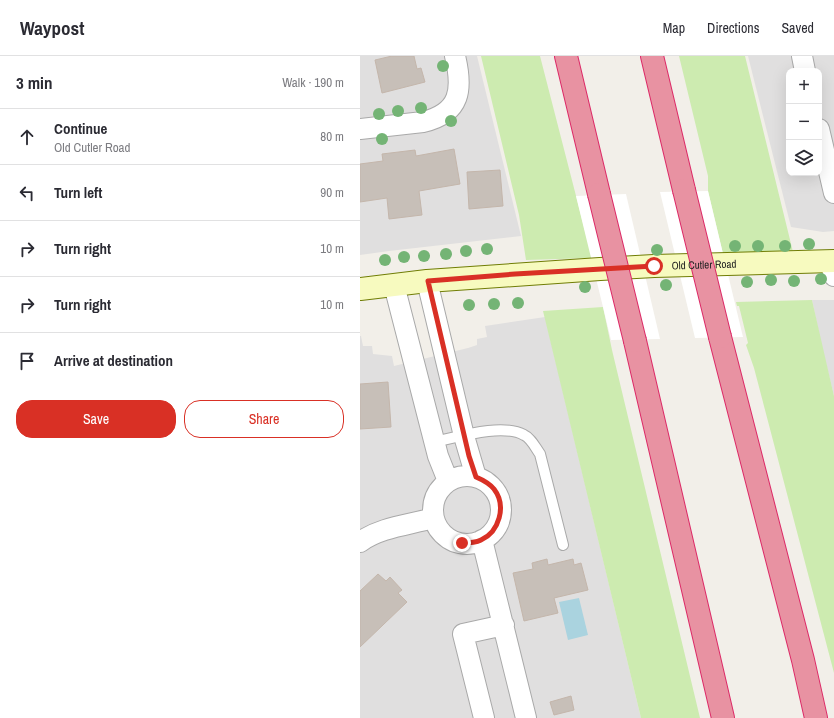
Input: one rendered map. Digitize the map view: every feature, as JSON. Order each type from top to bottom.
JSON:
[{"type":"highway","points":[[566,56],[724,718]]},
{"type":"highway","points":[[652,56],[720,337],[803,660],[816,718]]},
{"type":"highway","points":[[803,660],[821,718]]},
{"type":"street","points":[[360,129],[423,122],[447,112],[455,102],[459,86],[459,74],[455,56]]},
{"type":"street","points":[[802,56],[804,68]]},
{"type":"street","points":[[822,140],[834,193]]},
{"type":"street","name":"Old Cutler Road","points":[[360,289],[428,281],[515,274],[654,266],[833,266]]},
{"type":"street","points":[[428,281],[448,371],[476,477]]},
{"type":"street","points":[[394,285],[434,442],[448,481]]},
{"type":"street","points":[[418,378],[448,371]]},
{"type":"street","points":[[457,477],[476,477],[486,482],[495,490],[500,500],[501,512],[498,523],[492,533],[482,540],[473,543],[462,543],[452,540],[444,535],[437,527],[433,518],[432,507],[440,488],[448,481],[457,477]]},
{"type":"street","points":[[361,539],[384,530],[433,518]]},
{"type":"street","points":[[482,540],[504,625],[524,718]]},
{"type":"street","points":[[484,718],[463,634],[504,625]]},
{"type":"lane","points":[[434,442],[496,430],[513,430],[525,435],[533,443],[540,454],[563,545]]},
{"type":"shaded area","points":[[360,56],[477,56],[521,236],[360,255]]},
{"type":"shaded area","points":[[748,56],[834,56],[834,231],[823,232],[791,227]]},
{"type":"shaded area","points":[[812,300],[834,300],[834,396],[822,347]]},
{"type":"shaded area","points":[[545,317],[641,718],[360,718],[360,336],[363,346],[372,346],[373,354],[392,356],[394,366],[477,345],[477,339],[487,337],[485,326]]},
{"type":"green space","points":[[481,56],[540,56],[592,258],[526,260],[519,215]]},
{"type":"green space","points":[[679,56],[745,56],[793,252],[723,254],[708,191],[708,176]]},
{"type":"green space","points":[[812,300],[834,396],[834,673],[754,368],[746,345],[748,343],[739,306],[737,306],[736,302]]},
{"type":"green space","points":[[603,307],[700,718],[641,718],[543,311]]},
{"type":"water","points":[[579,598],[588,635],[568,640],[559,602]]},
{"type":"pier","points":[[708,191],[743,337],[695,338],[660,192]]},
{"type":"pier","points":[[626,194],[660,339],[611,340],[576,196]]},
{"type":"building","points":[[392,56],[414,56],[417,69],[421,68],[425,82],[382,93],[375,60]]},
{"type":"building","points":[[454,149],[460,184],[419,191],[422,215],[389,219],[387,198],[360,202],[360,164],[383,161],[382,154],[415,150],[416,156]]},
{"type":"building","points":[[500,170],[503,206],[469,209],[467,172]]},
{"type":"building","points":[[388,382],[391,427],[360,429],[360,384]]},
{"type":"building","points":[[547,559],[548,565],[573,559],[574,565],[581,563],[588,590],[554,598],[558,613],[524,621],[513,573],[533,569],[532,563]]},
{"type":"building","points":[[378,574],[386,581],[390,577],[402,590],[398,593],[407,602],[360,647],[360,591]]},
{"type":"building","points":[[571,696],[574,710],[554,715],[550,702]]},
{"type":"route","points":[[462,543],[473,543],[482,540],[492,533],[498,523],[501,512],[500,500],[495,490],[486,482],[476,477],[469,456],[428,281],[515,274],[654,266]]}]
